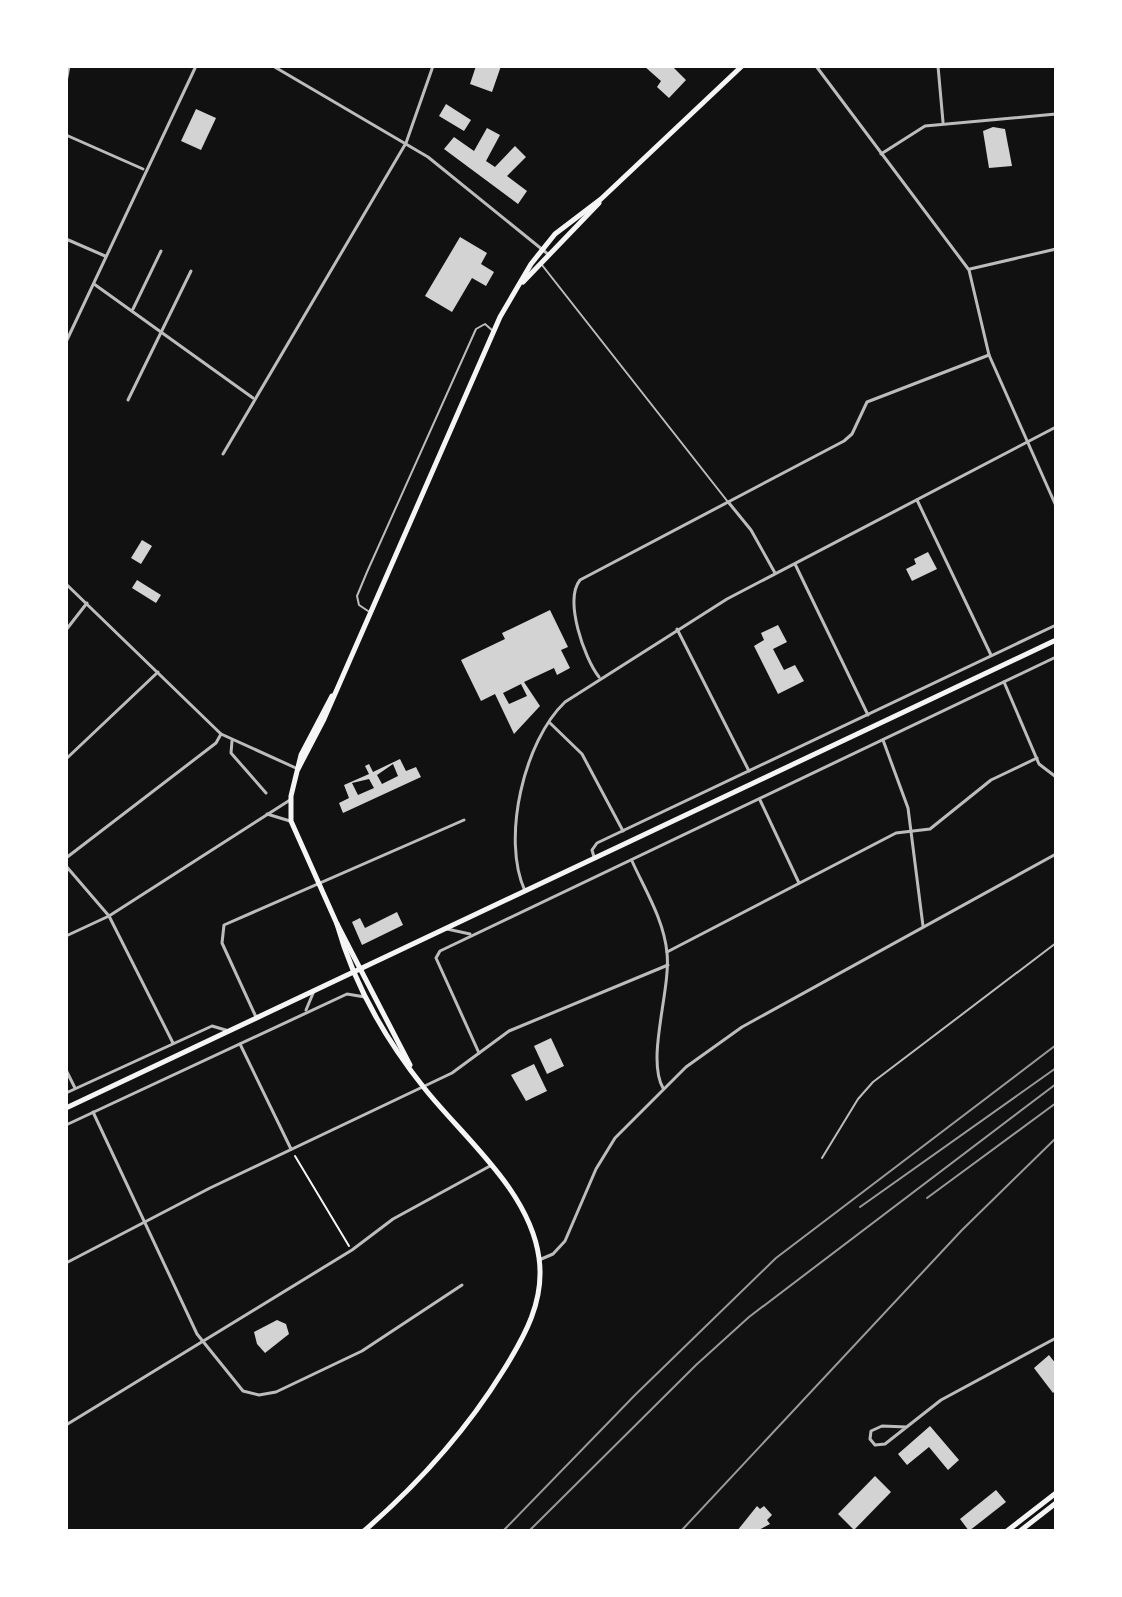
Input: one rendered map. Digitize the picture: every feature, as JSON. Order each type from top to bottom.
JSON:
[{"type":"main road","points":[[519,286],[601,199],[742,66]]},
{"type":"main road","points":[[416,1077],[337,924],[291,821],[290,800],[302,752],[371,613],[494,332],[542,249],[569,222],[601,199]]},
{"type":"main road","points":[[66,1108],[1056,640]]},
{"type":"main road","points":[[337,924],[352,972],[365,997],[423,1087],[490,1166],[524,1216],[539,1260],[536,1307],[523,1338],[491,1390],[428,1467],[364,1531]]},
{"type":"main road","points":[[1007,1531],[1056,1493]]},
{"type":"main road","points":[[1020,1531],[1056,1503]]},
{"type":"street","points":[[66,82],[69,66]]},
{"type":"street","points":[[66,342],[144,170],[196,66]]},
{"type":"street","points":[[273,66],[406,143],[549,255]]},
{"type":"street","points":[[223,454],[406,143],[433,66]]},
{"type":"street","points":[[816,66],[969,270],[989,355],[1056,506]]},
{"type":"street","points":[[938,66],[943,123]]},
{"type":"street","points":[[881,154],[921,127],[1056,114]]},
{"type":"street","points":[[66,135],[144,170]]},
{"type":"street","points":[[66,239],[105,256]]},
{"type":"street","points":[[969,270],[1056,249]]},
{"type":"street","points":[[133,309],[161,251]]},
{"type":"street","points":[[128,400],[191,271]]},
{"type":"street","points":[[94,284],[254,398]]},
{"type":"street","points":[[599,677],[582,644],[574,598],[577,584],[847,439],[867,402],[989,355]]},
{"type":"street","points":[[525,891],[518,875],[516,855],[518,801],[549,722],[565,702],[677,629],[775,573],[1056,427]]},
{"type":"street","points":[[917,500],[991,655]]},
{"type":"street","points":[[729,503],[751,530],[775,573]]},
{"type":"street","points":[[794,563],[868,715]]},
{"type":"street","points":[[66,584],[221,734],[298,769]]},
{"type":"street","points":[[66,630],[87,603]]},
{"type":"street","points":[[595,859],[592,850],[597,843],[1056,625]]},
{"type":"street","points":[[677,629],[749,771]]},
{"type":"street","points":[[479,1053],[437,955],[470,934],[1056,657]]},
{"type":"street","points":[[66,759],[158,672]]},
{"type":"street","points":[[1004,682],[1041,768],[1056,777]]},
{"type":"street","points":[[549,722],[582,754],[623,831]]},
{"type":"street","points":[[66,858],[216,743],[221,734]]},
{"type":"street","points":[[882,739],[904,794],[923,926]]},
{"type":"street","points":[[232,741],[231,753],[266,793]]},
{"type":"street","points":[[667,952],[896,833],[930,829],[991,780],[1037,758]]},
{"type":"street","points":[[760,799],[799,883]]},
{"type":"street","points":[[66,936],[109,916],[290,800]]},
{"type":"street","points":[[1056,802],[1056,817]]},
{"type":"street","points":[[267,814],[291,821]]},
{"type":"street","points":[[256,1017],[222,943],[221,931],[229,921],[464,820]]},
{"type":"street","points":[[539,1260],[553,1254],[565,1241],[588,1185],[609,1145],[663,1088],[725,1037],[1056,854]]},
{"type":"street","points":[[632,860],[662,926],[667,952],[657,1069],[663,1088]]},
{"type":"street","points":[[66,866],[109,916],[173,1043]]},
{"type":"street","points":[[446,928],[470,934]]},
{"type":"street","points":[[66,1263],[291,1149],[459,1070],[509,1031],[668,965]]},
{"type":"street","points":[[304,1013],[314,989]]},
{"type":"street","points":[[66,1125],[347,994],[365,997]]},
{"type":"street","points":[[66,1093],[216,1025],[229,1031]]},
{"type":"street","points":[[240,1044],[291,1149]]},
{"type":"street","points":[[66,1070],[75,1089]]},
{"type":"street","points":[[93,1112],[202,1341],[243,1391],[267,1395],[375,1344],[433,1301],[462,1285]]},
{"type":"street","points":[[66,1425],[352,1250],[393,1219],[490,1166]]},
{"type":"street","points":[[907,1427],[878,1426],[871,1431],[870,1439],[875,1445],[883,1445],[907,1427],[952,1393],[1056,1338]]},
{"type":"lane","points":[[541,264],[729,503]]},
{"type":"lane","points":[[371,613],[359,605],[357,596],[363,580],[476,329],[485,324],[494,332]]},
{"type":"lane","points":[[822,1158],[851,1110],[873,1082],[1056,943]]},
{"type":"path","points":[[291,1149],[352,1250]]},
{"type":"building","points":[[476,66],[501,66],[492,92],[470,84]]},
{"type":"building","points":[[644,66],[672,66],[686,80],[669,98],[657,87],[661,81]]},
{"type":"building","points":[[446,104],[471,120],[464,131],[439,116]]},
{"type":"building","points":[[196,109],[216,118],[201,150],[181,141]]},
{"type":"building","points":[[993,127],[1005,129],[1012,166],[989,168],[983,131]]},
{"type":"building","points":[[487,128],[500,135],[486,161],[495,167],[515,146],[526,157],[507,176],[527,191],[518,204],[444,149],[454,137],[474,151]]},
{"type":"building","points":[[460,237],[487,253],[481,264],[494,272],[486,286],[472,278],[452,312],[425,296]]},
{"type":"building","points":[[142,540],[152,546],[141,564],[131,558]]},
{"type":"building","points":[[928,552],[937,569],[912,581],[906,569],[916,564],[914,559]]},
{"type":"building","points":[[137,580],[161,595],[156,603],[132,588]]},
{"type":"building","points":[[550,610],[568,647],[561,650],[570,668],[557,675],[554,668],[524,682],[540,706],[514,734],[495,694],[481,701],[461,660],[505,639],[502,633]],"holes":[[[521,684],[527,696],[509,704],[503,693]]]},
{"type":"building","points":[[778,625],[787,642],[773,649],[784,670],[795,665],[804,681],[778,694],[754,646],[764,640],[761,633]]},
{"type":"building","points":[[400,759],[406,771],[416,767],[421,777],[343,813],[339,803],[349,798],[344,785],[369,774],[365,766],[369,764],[373,772]],"holes":[[[393,764],[398,776],[382,784],[377,775]],[[369,779],[374,788],[358,795],[352,783]]]},
{"type":"building","points":[[397,912],[403,925],[362,945],[352,922],[360,918],[365,928]]},
{"type":"building","points":[[551,1038],[564,1066],[547,1074],[534,1046]]},
{"type":"building","points":[[534,1064],[547,1091],[526,1101],[511,1075]]},
{"type":"building","points":[[277,1320],[286,1324],[289,1334],[265,1353],[257,1344],[254,1332]]},
{"type":"building","points":[[1049,1355],[1056,1364],[1056,1390],[1053,1393],[1034,1368]]},
{"type":"building","points":[[930,1426],[959,1460],[948,1470],[929,1447],[907,1465],[898,1454]]},
{"type":"building","points":[[875,1476],[891,1492],[854,1530],[838,1514]]},
{"type":"building","points":[[996,1490],[1006,1502],[969,1531],[960,1519]]},
{"type":"building","points":[[757,1506],[760,1509],[764,1506],[772,1515],[767,1520],[770,1524],[757,1531],[737,1531]]},
{"type":"railway","points":[[503,1531],[635,1395],[776,1258],[1056,1045]]},
{"type":"railway","points":[[860,1207],[1056,1068]]},
{"type":"railway","points":[[529,1531],[696,1365],[749,1317],[1056,1084]]},
{"type":"railway","points":[[927,1198],[1056,1103]]},
{"type":"railway","points":[[681,1531],[962,1230],[1056,1138]]}]
